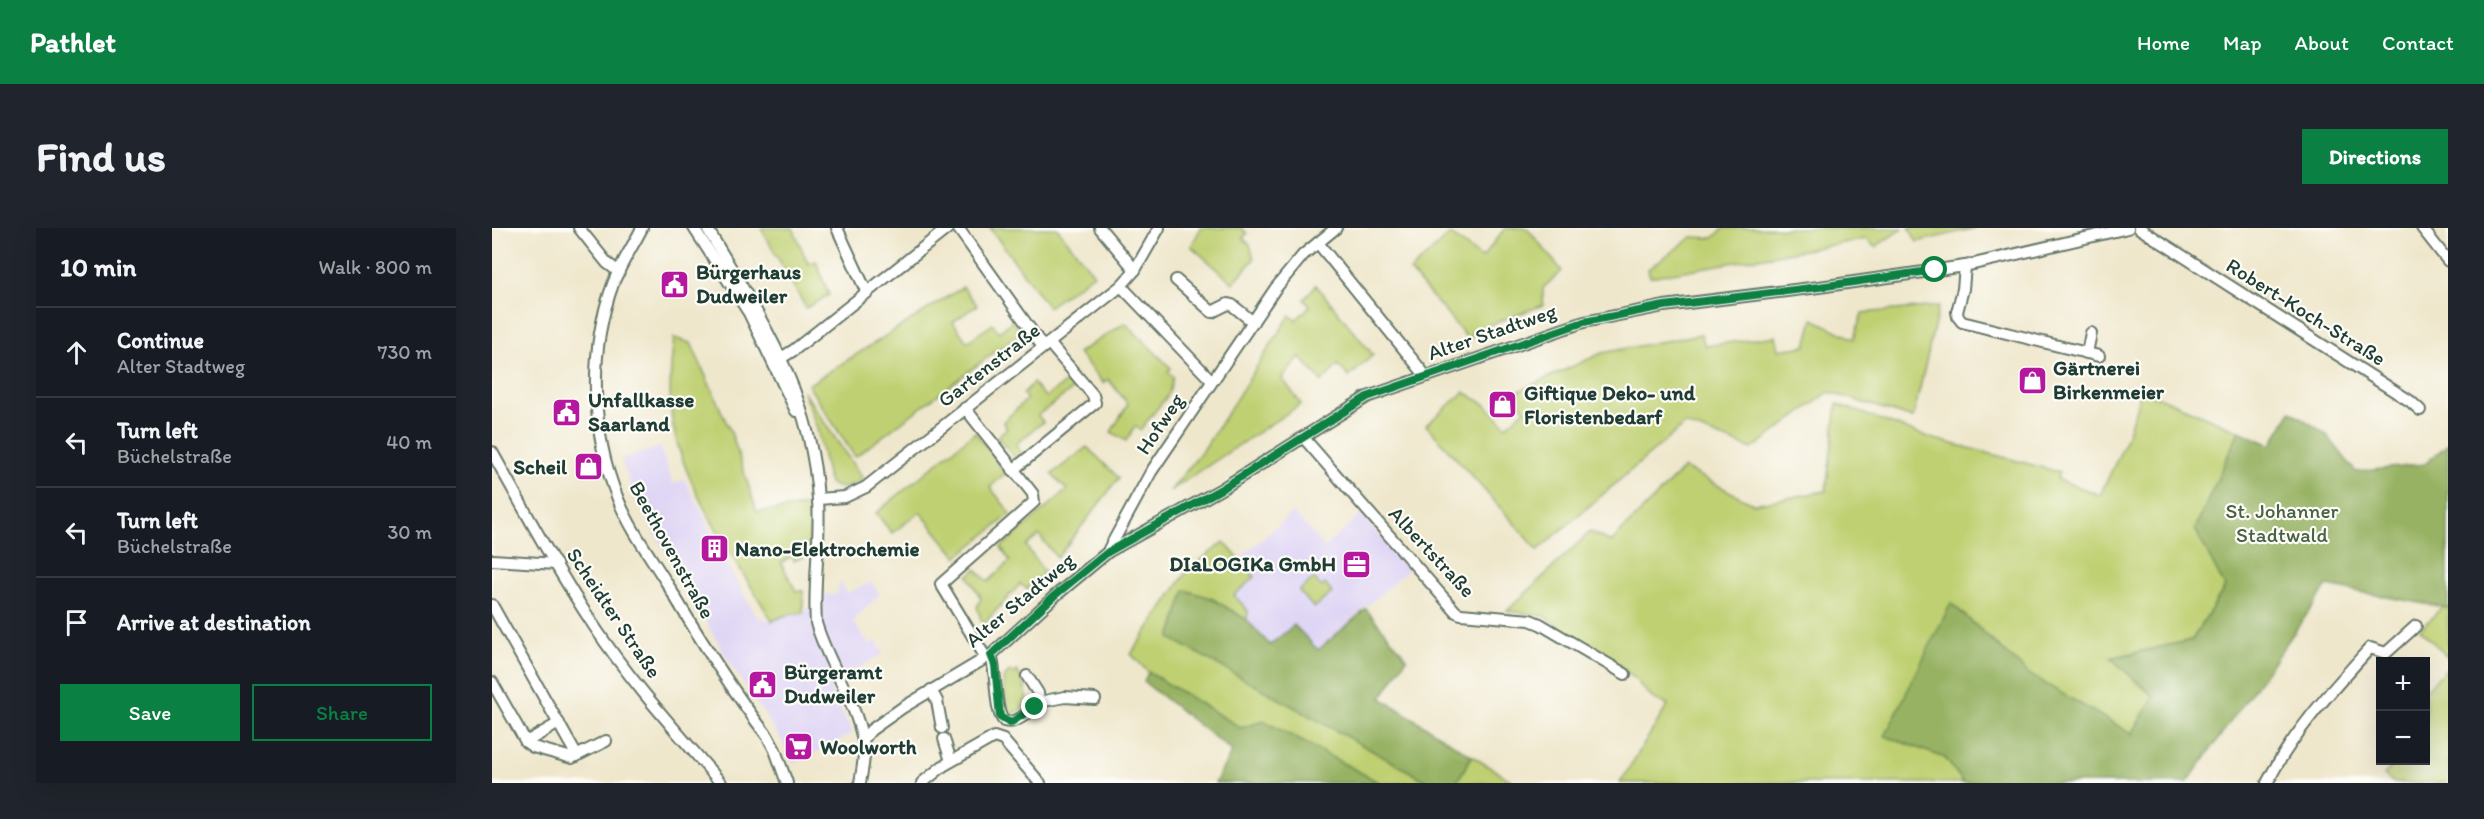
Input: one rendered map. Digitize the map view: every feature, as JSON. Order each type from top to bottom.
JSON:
[{"type":"street","points":[[579,228],[606,263],[619,272]]},
{"type":"street","name":"Beethovenstraße","points":[[642,228],[613,283],[603,323],[597,362],[596,397],[599,433],[618,500],[710,656],[768,737],[787,783]]},
{"type":"street","name":"Beethovenstraße","points":[[633,246],[649,228]]},
{"type":"street","points":[[694,228],[742,300],[797,395],[815,465],[818,499],[816,623],[822,642],[842,682],[863,740],[864,758],[860,783]]},
{"type":"street","points":[[707,228],[752,301],[778,360]]},
{"type":"street","points":[[837,228],[867,293]]},
{"type":"street","points":[[778,360],[948,228]]},
{"type":"street","points":[[958,228],[1046,345],[1093,395],[1095,403],[1013,470]]},
{"type":"street","points":[[1100,228],[1134,270]]},
{"type":"street","name":"Gartenstraße","points":[[818,499],[845,497],[861,490],[1046,345],[1120,286],[1134,270],[1159,228]]},
{"type":"street","name":"Hofweg","points":[[1108,552],[1151,472],[1288,271],[1336,228]]},
{"type":"street","name":"Alter Stadtweg","points":[[863,740],[879,723],[989,656],[1054,596],[1108,552],[1223,488],[1367,397],[1425,375],[1584,322],[1664,306],[1965,266],[2128,228]]},
{"type":"street","name":"Robert-Koch-Straße","points":[[2139,228],[2410,401],[2420,410]]},
{"type":"street","points":[[2422,228],[2448,261]]},
{"type":"street","points":[[1318,243],[1425,375]]},
{"type":"street","points":[[1965,266],[1963,290],[1957,312],[1962,322],[2099,356]]},
{"type":"street","points":[[1176,280],[1212,312],[1228,304],[1253,322]]},
{"type":"street","points":[[1120,286],[1212,381]]},
{"type":"street","points":[[2087,353],[2091,333]]},
{"type":"street","points":[[965,408],[1033,494],[1034,502],[941,584],[995,665],[998,710],[1004,721],[1010,723],[1016,720],[1040,702],[1065,697],[1095,699]]},
{"type":"street","name":"Albertstraße","points":[[1303,437],[1456,612],[1530,620],[1625,674]]},
{"type":"street","name":"Scheidter Straße","points":[[492,452],[595,627],[625,669],[721,783]]},
{"type":"street","points":[[492,560],[556,564]]},
{"type":"street","points":[[492,605],[577,756]]},
{"type":"street","points":[[2267,783],[2282,757],[2322,702],[2370,648],[2386,653],[2416,626]]},
{"type":"street","points":[[1027,676],[1038,693],[1040,702]]},
{"type":"street","points":[[492,682],[526,742],[533,747],[549,750],[566,758],[577,756],[606,741]]},
{"type":"street","points":[[931,690],[937,701],[951,761]]},
{"type":"street","points":[[922,783],[951,761],[997,738],[1004,721]]},
{"type":"street","points":[[526,742],[559,723]]},
{"type":"street","points":[[997,738],[1040,783]]},
{"type":"shaded area","points":[[660,447],[673,484],[684,479],[707,520],[705,522],[724,552],[721,554],[757,617],[772,621],[786,615],[803,613],[824,594],[837,595],[839,582],[847,593],[871,582],[880,594],[853,621],[869,644],[877,641],[883,654],[848,674],[830,688],[853,733],[794,764],[782,741],[728,660],[637,502],[621,459]]},
{"type":"shaded area","points":[[1293,512],[1325,547],[1361,514],[1409,569],[1317,650],[1270,645],[1247,620],[1248,611],[1234,595],[1255,577],[1239,559]]},
{"type":"green space","points":[[761,228],[793,228],[808,264],[816,261],[829,295],[806,308]]},
{"type":"green space","points":[[990,228],[1057,228],[1094,274],[1048,307]]},
{"type":"green space","points":[[1201,228],[1242,228],[1247,234],[1243,238],[1250,245],[1254,259],[1233,283],[1191,246]]},
{"type":"green space","points":[[1505,228],[1527,228],[1562,271],[1543,288],[1543,305],[1471,332],[1472,338],[1468,339],[1410,271],[1450,234],[1482,258]]},
{"type":"green space","points":[[1724,228],[1903,228],[1875,247],[1866,239],[1650,277],[1648,269],[1692,237],[1713,238]]},
{"type":"green space","points":[[1909,228],[1976,228],[1917,242]]},
{"type":"green space","points":[[1316,285],[1373,355],[1349,377],[1338,365],[1322,382],[1300,357],[1282,378],[1301,404],[1170,491],[1204,449],[1290,315],[1296,320],[1310,306],[1304,299]]},
{"type":"green space","points":[[963,287],[977,305],[953,322],[967,342],[993,324],[999,332],[1012,321],[1021,332],[855,457],[808,385]]},
{"type":"green space","points":[[1939,306],[1913,418],[1829,392],[1752,449],[1685,424],[1538,550],[1426,425],[1464,392],[1485,404],[1506,426],[1525,410],[1512,394],[1602,353],[1701,334],[1705,346],[1776,336],[1779,350],[1806,346],[1813,319],[1854,339],[1862,313]]},
{"type":"green space","points":[[1125,323],[1171,368],[1168,372],[1173,377],[1169,394],[1140,430],[1135,426],[1126,441],[1111,432],[1128,404],[1108,379],[1103,383],[1078,353]]},
{"type":"green space","points":[[674,338],[691,343],[732,435],[757,512],[806,506],[810,509],[809,554],[794,561],[792,556],[781,563],[796,591],[803,591],[803,613],[786,615],[772,621],[701,501],[679,450],[673,425],[670,382]]},
{"type":"green space","points":[[1071,379],[1077,386],[1038,415],[1043,422],[1016,444],[1022,454],[1016,459],[997,437],[1007,428],[1003,422],[1027,399],[1023,394],[1033,383],[1045,397]]},
{"type":"green space","points":[[2142,390],[2239,431],[2195,529],[2225,587],[2192,640],[2111,658],[2154,697],[2131,734],[2030,675],[1951,603],[1945,758],[1964,783],[1620,783],[1668,705],[1652,698],[1631,675],[1544,616],[1507,611],[1590,532],[1611,542],[1684,468],[1754,504],[1826,491],[1837,404],[1931,438],[2059,472],[2057,479],[2100,495],[2123,447]]},
{"type":"green space","points":[[803,391],[863,479],[842,488],[829,483],[817,428]]},
{"type":"green space","name":"St. Johanner Stadtwald","points":[[2291,411],[2326,434],[2356,472],[2425,464],[2448,444],[2448,608],[2327,586],[2187,783],[1964,783],[1945,758],[1885,736],[1951,603],[2030,675],[2132,734],[2154,697],[2111,658],[2192,640],[2225,587],[2195,529],[2239,431],[2271,445]]},
{"type":"green space","points":[[975,432],[1006,473],[990,487],[1011,514],[957,557],[920,512],[892,533],[876,513]]},
{"type":"green space","points":[[1087,447],[1119,478],[1057,558],[1039,535],[1026,546],[1044,572],[1027,589],[1020,584],[983,625],[977,607],[981,598],[968,576],[976,569],[988,582],[1010,561],[1001,547],[1067,490],[1052,474]]},
{"type":"green space","points":[[1224,542],[1255,577],[1234,595],[1248,611],[1247,620],[1211,598],[1171,638],[1430,783],[1380,783],[1264,721],[1241,728],[1148,672],[1131,654],[1188,570]]},
{"type":"green space","points":[[1314,578],[1321,587],[1325,584],[1332,593],[1314,608],[1299,591]]},
{"type":"green space","points":[[1185,590],[1211,598],[1247,620],[1270,645],[1294,625],[1318,650],[1366,609],[1407,658],[1381,698],[1472,756],[1456,783],[1430,783],[1170,638]]},
{"type":"green space","points":[[2442,607],[2448,608],[2448,657],[2420,630]]},
{"type":"green space","points":[[2448,667],[2448,783],[2394,783],[2384,775],[2391,765],[2430,765],[2430,686]]},
{"type":"green space","points":[[1010,671],[1014,674],[1017,671],[1024,684],[1026,697],[1025,707],[1010,716],[1007,715],[1003,679]]},
{"type":"green space","points":[[1148,672],[1241,728],[1264,721],[1380,783],[1215,783],[1232,751],[1144,682]]},
{"type":"green space","points":[[1472,756],[1515,783],[1456,783]]},
{"type":"place","name":"Bürgerhaus Dudweiler","points":[[675,284]]},
{"type":"place","name":"Gärtnerei Birkenmeier","points":[[2032,380]]},
{"type":"place","name":"Giftique Deko- und Floristenbedarf","points":[[1503,405]]},
{"type":"place","name":"Unfallkasse Saarland","points":[[567,412]]},
{"type":"place","name":"Scheil","points":[[588,467]]},
{"type":"place","name":"Nano-Elektrochemie","points":[[714,549]]},
{"type":"place","name":"DIaLOGIKa GmbH","points":[[1357,564]]},
{"type":"place","name":"Bürgeramt Dudweiler","points":[[763,684]]},
{"type":"place","name":"Woolworth","points":[[799,747]]},
{"type":"route","points":[[1035,707],[1010,723],[1000,717],[995,665],[991,655],[1054,596],[1108,552],[1223,488],[1367,397],[1425,375],[1584,322],[1664,306],[1935,270]]}]
